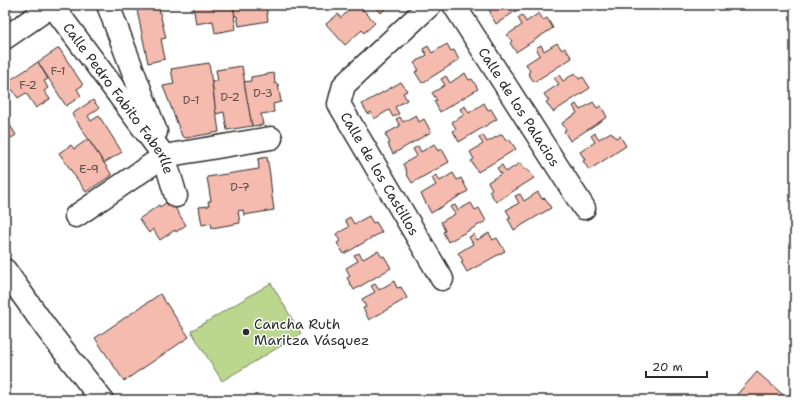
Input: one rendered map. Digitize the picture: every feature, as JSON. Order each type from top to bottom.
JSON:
[{"type":"street","points":[[5,38],[52,5]]},
{"type":"street","name":"Calle Pedro Fabito Faberlle","points":[[52,5],[164,156],[176,196]]},
{"type":"street","points":[[108,5],[164,156]]},
{"type":"street","name":"Calle de los Castillos","points":[[430,5],[344,85],[339,104],[442,279]]},
{"type":"street","name":"Calle de los Palacios","points":[[454,5],[584,208]]},
{"type":"street","points":[[76,216],[164,156],[271,138]]},
{"type":"street","points":[[5,270],[46,328],[102,400]]},
{"type":"green space","name":"Cancha Ruth Maritza Vásquez","points":[[271,283],[301,334],[222,381],[191,331]]},
{"type":"building","points":[[5,5],[16,5],[6,12]]},
{"type":"building","points":[[136,5],[158,5],[166,38],[161,39],[165,59],[148,63]]},
{"type":"building","points":[[193,5],[233,5],[236,29],[215,33],[213,21],[196,24]]},
{"type":"building","points":[[233,5],[266,5],[268,21],[239,26]]},
{"type":"building","points":[[346,5],[359,5],[375,23],[364,33],[362,30],[345,45],[326,24],[338,14],[341,18],[350,9]]},
{"type":"building","points":[[374,5],[389,5],[381,13]]},
{"type":"building","points":[[490,5],[525,5],[496,24],[487,7]]},
{"type":"building","points":[[539,13],[543,20],[547,18],[553,28],[516,52],[510,43],[512,41],[507,35],[522,25],[518,18],[522,15],[526,22]]},
{"type":"building","points":[[557,43],[562,50],[565,48],[572,58],[534,82],[528,73],[530,71],[526,64],[540,55],[536,48],[541,45],[544,51]]},
{"type":"building","points":[[447,44],[451,51],[454,50],[459,60],[422,83],[415,72],[419,70],[414,63],[427,55],[423,49],[428,46],[432,53]]},
{"type":"building","points":[[59,48],[83,85],[77,89],[81,96],[66,106],[38,62]]},
{"type":"building","points":[[38,62],[48,79],[44,81],[48,88],[44,91],[50,99],[36,108],[26,93],[18,98],[7,82]]},
{"type":"building","points":[[209,63],[219,132],[186,138],[182,136],[163,86],[174,84],[171,69]]},
{"type":"building","points":[[242,66],[252,126],[227,130],[224,112],[216,114],[212,81],[218,81],[216,70]]},
{"type":"building","points":[[274,73],[275,84],[278,84],[281,102],[273,104],[274,112],[261,114],[263,125],[252,126],[244,82],[251,81],[251,77]]},
{"type":"building","points":[[465,73],[469,80],[472,79],[478,89],[440,112],[434,101],[437,100],[432,93],[445,85],[441,79],[446,76],[450,83]]},
{"type":"building","points":[[575,73],[579,79],[583,77],[590,88],[553,112],[546,102],[549,101],[544,94],[559,84],[554,78],[559,75],[563,81]]},
{"type":"building","points":[[401,82],[407,91],[403,93],[407,100],[395,107],[399,114],[393,117],[389,110],[374,119],[371,112],[368,114],[362,104]]},
{"type":"building","points":[[93,100],[99,108],[88,116],[91,121],[99,116],[122,152],[104,163],[72,114]]},
{"type":"building","points":[[593,102],[597,108],[601,106],[607,117],[570,141],[564,131],[566,130],[562,123],[577,113],[573,106],[576,104],[580,110]]},
{"type":"building","points":[[484,103],[488,110],[491,109],[497,119],[459,142],[453,131],[456,129],[452,122],[464,115],[460,109],[465,106],[469,113]]},
{"type":"building","points":[[416,115],[419,122],[424,119],[431,132],[393,154],[388,144],[390,143],[385,134],[400,126],[396,119],[400,117],[403,122]]},
{"type":"building","points":[[5,117],[16,135],[5,142]]},
{"type":"building","points":[[611,132],[616,138],[620,136],[626,146],[589,170],[583,161],[585,160],[580,152],[595,142],[591,136],[595,133],[599,139]]},
{"type":"building","points":[[502,134],[506,141],[509,139],[516,149],[478,172],[471,161],[474,159],[470,152],[483,144],[479,138],[483,135],[487,142]]},
{"type":"building","points":[[88,139],[112,175],[86,192],[59,153],[71,145],[74,149]]},
{"type":"building","points":[[434,144],[438,151],[442,149],[449,162],[412,183],[403,164],[417,156],[413,149],[418,146],[421,152]]},
{"type":"building","points":[[267,157],[274,210],[244,215],[243,210],[238,211],[240,223],[212,228],[211,223],[202,225],[199,207],[209,206],[208,201],[211,201],[207,177],[259,169],[258,159]]},
{"type":"building","points":[[520,163],[525,170],[527,168],[534,178],[496,202],[489,191],[492,189],[488,182],[501,174],[497,168],[502,165],[506,172]]},
{"type":"building","points":[[453,173],[457,180],[461,178],[468,191],[431,213],[421,194],[436,185],[432,178],[436,175],[440,181]]},
{"type":"building","points":[[538,192],[542,199],[545,198],[551,208],[514,230],[508,219],[511,218],[506,210],[519,203],[515,196],[520,194],[524,201]]},
{"type":"building","points":[[170,200],[186,225],[160,240],[153,229],[149,233],[139,219],[159,205],[160,207]]},
{"type":"building","points":[[471,203],[475,210],[479,208],[486,221],[448,242],[443,232],[445,231],[441,222],[455,214],[450,207],[455,205],[458,210]]},
{"type":"building","points":[[369,216],[373,223],[376,222],[382,232],[344,254],[337,243],[340,241],[336,234],[349,227],[345,220],[350,217],[354,224]]},
{"type":"building","points":[[489,233],[493,240],[497,238],[505,251],[467,272],[458,253],[473,244],[469,237],[474,234],[477,240]]},
{"type":"building","points":[[378,251],[382,257],[384,256],[391,268],[354,290],[347,278],[350,276],[346,268],[358,261],[354,255],[359,253],[363,259]]},
{"type":"building","points":[[394,281],[397,288],[401,287],[407,298],[369,320],[363,308],[366,307],[362,299],[375,292],[371,286],[375,284],[379,290]]},
{"type":"building","points":[[160,294],[189,337],[124,381],[95,338]]},
{"type":"building","points":[[757,372],[789,400],[732,400]]},
{"type":"place","name":"Cancha Ruth Maritza Vásquez","points":[[246,332]]}]
